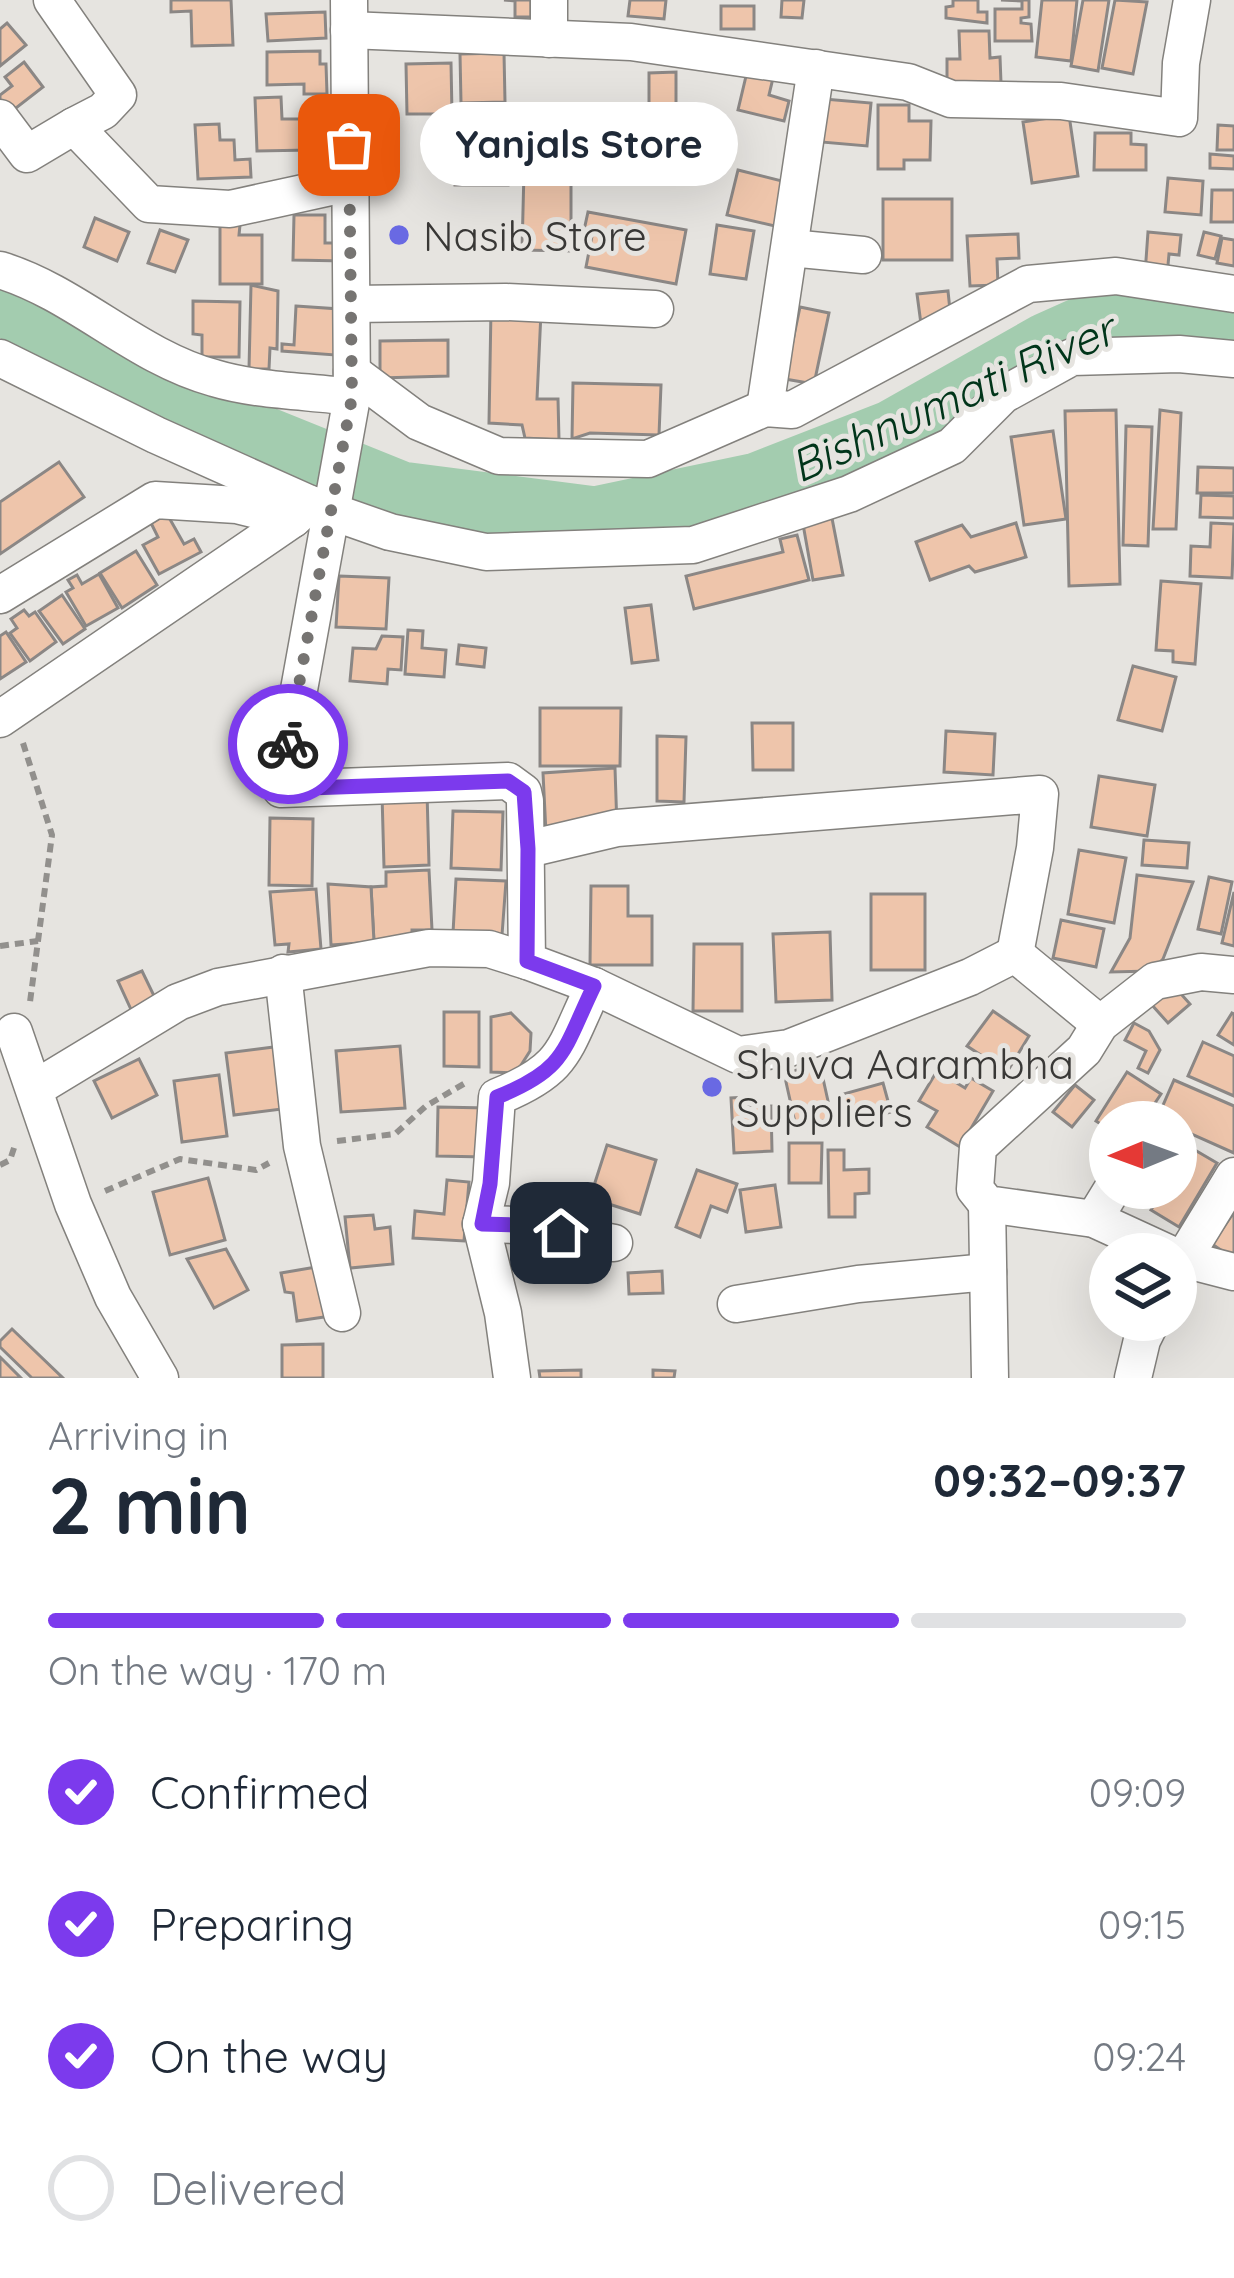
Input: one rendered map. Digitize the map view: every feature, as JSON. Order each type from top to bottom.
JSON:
[{"type":"street","points":[[0,118],[28,154],[104,111],[118,95],[52,0]]},
{"type":"street","points":[[549,0],[549,39]]},
{"type":"street","points":[[527,961],[524,792],[508,781],[281,789],[318,508],[351,390],[349,15],[549,39],[631,42],[908,82],[951,99],[1061,101],[1179,118],[1181,63],[1192,0]]},
{"type":"street","points":[[765,408],[816,68]]},
{"type":"street","points":[[74,126],[149,204],[230,209],[349,183]]},
{"type":"street","points":[[790,248],[863,255]]},
{"type":"street","points":[[0,270],[28,279],[122,337],[214,378],[351,390],[499,456],[648,458],[765,408],[792,410],[1028,284],[1116,276],[1234,294]]},
{"type":"street","points":[[352,304],[506,302],[655,309]]},
{"type":"street","points":[[0,358],[318,508],[390,532],[486,552],[693,545],[849,494],[952,446],[1003,395],[1072,357],[1179,354],[1234,359]]},
{"type":"street","points":[[0,595],[155,500],[318,508]]},
{"type":"street","points":[[6,715],[318,508]]},
{"type":"street","points":[[528,849],[617,828],[1040,794],[1015,954]]},
{"type":"street","points":[[36,1088],[178,1002],[218,987],[429,948],[489,949],[527,961],[594,986],[739,1055],[789,1048],[1015,954]]},
{"type":"street","points":[[1015,954],[1100,1024]]},
{"type":"street","points":[[990,1378],[987,1204],[976,1189],[978,1147],[1084,1049],[1100,1024],[1155,981],[1201,972],[1234,975]]},
{"type":"street","points":[[283,973],[302,1146],[342,1313]]},
{"type":"street","points":[[512,1378],[482,1224],[497,1097],[555,1067],[594,986]]},
{"type":"street","points":[[14,1032],[73,1204],[112,1297],[160,1378]]},
{"type":"street","points":[[1195,1233],[1234,1176]]},
{"type":"street","points":[[987,1204],[1089,1203]]},
{"type":"street","points":[[1111,1209],[1141,1233]]},
{"type":"street","points":[[482,1224],[518,1225],[614,1244]]},
{"type":"street","points":[[1197,1265],[1234,1272]]},
{"type":"street","points":[[736,1304],[858,1284],[988,1272]]},
{"type":"street","points":[[1133,1378],[1142,1341]]},
{"type":"path","points":[[6,715],[52,835],[31,969],[32,998],[14,1032]]},
{"type":"path","points":[[0,946],[38,941]]},
{"type":"building","points":[[171,0],[231,0],[233,45],[192,46],[191,11],[171,12]]},
{"type":"building","points":[[504,0],[531,0],[531,17],[515,17],[515,1]]},
{"type":"building","points":[[630,0],[666,0],[664,19],[628,16]]},
{"type":"building","points":[[782,0],[804,0],[802,18],[781,17]]},
{"type":"building","points":[[953,0],[978,0],[978,12],[987,12],[987,23],[946,18],[946,7],[953,6]]},
{"type":"building","points":[[1001,0],[1029,0],[1029,17],[1021,18],[1021,23],[1031,24],[1032,41],[995,41],[995,9],[1022,9],[1022,1]]},
{"type":"building","points":[[1042,0],[1077,0],[1071,61],[1036,57]]},
{"type":"building","points":[[1083,0],[1109,0],[1098,71],[1071,66]]},
{"type":"building","points":[[1115,0],[1147,2],[1133,74],[1102,68]]},
{"type":"building","points":[[721,6],[754,6],[754,29],[721,29]]},
{"type":"building","points":[[325,12],[326,38],[268,41],[266,14]]},
{"type":"building","points":[[7,23],[26,45],[0,66],[0,29]]},
{"type":"building","points":[[959,31],[989,31],[990,58],[1000,57],[1001,83],[947,85],[947,59],[960,59]]},
{"type":"building","points":[[320,51],[320,64],[326,64],[327,94],[304,94],[304,84],[267,85],[267,52]]},
{"type":"building","points":[[504,53],[505,102],[461,103],[460,54]]},
{"type":"building","points":[[24,62],[43,87],[7,115],[0,106],[0,95],[12,86],[5,77]]},
{"type":"building","points":[[451,63],[452,114],[407,114],[406,64]]},
{"type":"building","points":[[676,72],[676,136],[649,136],[649,73]]},
{"type":"building","points":[[747,72],[773,78],[769,95],[789,101],[784,121],[738,110]]},
{"type":"building","points":[[281,97],[282,119],[309,119],[310,150],[257,151],[255,98]]},
{"type":"building","points":[[824,99],[871,103],[867,146],[821,142]]},
{"type":"building","points":[[878,105],[909,105],[909,121],[931,121],[930,160],[904,160],[904,169],[878,169]]},
{"type":"building","points":[[1069,115],[1078,176],[1032,183],[1023,122]]},
{"type":"building","points":[[219,124],[220,140],[234,140],[235,160],[250,159],[251,177],[198,179],[195,125]]},
{"type":"building","points":[[1218,125],[1234,126],[1234,150],[1217,150]]},
{"type":"building","points":[[1095,133],[1131,133],[1131,144],[1146,145],[1146,170],[1094,170]]},
{"type":"building","points":[[507,140],[508,185],[455,185],[454,141]]},
{"type":"building","points":[[1210,154],[1234,156],[1234,169],[1210,168]]},
{"type":"building","points":[[738,170],[790,183],[779,227],[727,215]]},
{"type":"building","points":[[524,171],[571,172],[571,251],[522,250]]},
{"type":"building","points":[[1168,178],[1203,181],[1201,215],[1165,212]]},
{"type":"building","points":[[1212,190],[1234,190],[1234,222],[1211,222]]},
{"type":"building","points":[[883,199],[952,199],[952,260],[883,260]]},
{"type":"building","points":[[588,212],[686,230],[676,284],[586,267],[592,236],[583,235]]},
{"type":"building","points":[[294,215],[325,215],[325,243],[346,243],[345,261],[293,260]]},
{"type":"building","points":[[95,218],[129,232],[117,261],[84,247]]},
{"type":"building","points":[[220,224],[240,225],[239,235],[262,235],[262,284],[220,284]]},
{"type":"building","points":[[717,225],[754,231],[746,279],[710,274]]},
{"type":"building","points":[[160,230],[188,240],[175,272],[148,263]]},
{"type":"building","points":[[1148,232],[1181,235],[1179,255],[1169,254],[1167,276],[1145,274]]},
{"type":"building","points":[[1204,232],[1221,236],[1215,259],[1198,255]]},
{"type":"building","points":[[1018,234],[1019,258],[997,259],[998,285],[970,286],[967,236]]},
{"type":"building","points":[[1222,238],[1234,240],[1234,266],[1217,263]]},
{"type":"building","points":[[251,285],[278,291],[277,349],[270,348],[269,369],[249,369]]},
{"type":"building","points":[[948,291],[951,320],[921,324],[917,294]]},
{"type":"building","points":[[193,301],[240,302],[239,357],[202,357],[202,335],[193,334]]},
{"type":"building","points":[[296,306],[339,309],[335,355],[282,351],[282,344],[294,345]]},
{"type":"building","points":[[800,307],[829,313],[814,384],[785,379]]},
{"type":"building","points":[[491,309],[541,312],[537,399],[558,399],[559,440],[525,438],[522,425],[489,423]]},
{"type":"building","points":[[448,340],[448,376],[380,378],[380,341]]},
{"type":"building","points":[[573,383],[661,385],[659,435],[590,433],[572,439]]},
{"type":"building","points":[[1116,410],[1120,584],[1069,586],[1065,411]]},
{"type":"building","points":[[1160,410],[1181,413],[1176,529],[1153,529]]},
{"type":"building","points":[[1126,426],[1152,427],[1148,546],[1123,545]]},
{"type":"building","points":[[1053,431],[1066,519],[1024,525],[1011,437]]},
{"type":"building","points":[[59,462],[84,497],[0,554],[0,502]]},
{"type":"building","points":[[1198,467],[1234,468],[1234,493],[1197,493]]},
{"type":"building","points":[[1201,495],[1234,496],[1234,518],[1200,517]]},
{"type":"building","points":[[830,508],[843,575],[813,580],[801,513]]},
{"type":"building","points":[[167,514],[184,544],[194,539],[201,552],[159,574],[143,545],[158,537],[151,523]]},
{"type":"building","points":[[1016,523],[1026,557],[975,572],[969,566],[930,580],[916,542],[962,525],[971,537]]},
{"type":"building","points":[[1211,523],[1234,524],[1232,578],[1190,576],[1191,546],[1210,547]]},
{"type":"building","points":[[797,535],[809,580],[694,609],[686,576],[783,552],[780,539]]},
{"type":"building","points":[[136,551],[157,585],[122,608],[100,573]]},
{"type":"building","points":[[99,574],[118,608],[86,626],[66,592],[73,588],[68,580],[77,575],[82,584]]},
{"type":"building","points":[[339,576],[389,578],[386,629],[336,627]]},
{"type":"building","points":[[1161,581],[1201,584],[1195,664],[1173,662],[1173,651],[1156,650]]},
{"type":"building","points":[[62,595],[85,629],[63,644],[39,611]]},
{"type":"building","points":[[651,605],[658,660],[632,663],[625,608]]},
{"type":"building","points":[[24,610],[29,616],[35,612],[56,642],[30,661],[10,633],[17,628],[11,619]]},
{"type":"building","points":[[408,630],[423,631],[422,648],[446,650],[444,677],[405,674]]},
{"type":"building","points":[[6,632],[26,662],[0,679],[0,636]]},
{"type":"building","points":[[382,636],[403,637],[401,670],[388,669],[387,684],[350,681],[353,648],[376,649]]},
{"type":"building","points":[[459,645],[486,648],[484,667],[457,664]]},
{"type":"building","points":[[1133,666],[1176,677],[1162,731],[1118,720]]},
{"type":"building","points":[[540,708],[621,708],[620,766],[540,766]]},
{"type":"building","points":[[752,723],[793,723],[793,770],[753,770]]},
{"type":"building","points":[[946,731],[995,734],[993,775],[944,772]]},
{"type":"building","points":[[657,736],[686,737],[684,802],[657,801]]},
{"type":"building","points":[[615,768],[617,828],[546,833],[543,773]]},
{"type":"building","points":[[1099,776],[1155,785],[1147,836],[1091,827]]},
{"type":"building","points":[[427,792],[429,865],[384,867],[382,794]]},
{"type":"building","points":[[453,811],[503,812],[501,870],[451,868]]},
{"type":"building","points":[[270,818],[313,819],[312,886],[269,885]]},
{"type":"building","points":[[1144,840],[1189,843],[1187,868],[1142,865]]},
{"type":"building","points":[[1079,850],[1126,858],[1114,923],[1068,914]]},
{"type":"building","points":[[429,870],[432,930],[412,930],[412,940],[374,942],[371,887],[386,886],[386,872]]},
{"type":"building","points":[[1137,875],[1193,882],[1163,959],[1151,971],[1111,972],[1130,938]]},
{"type":"building","points":[[1209,877],[1232,882],[1221,934],[1198,929]]},
{"type":"building","points":[[456,879],[506,881],[502,935],[453,933]]},
{"type":"building","points":[[328,884],[371,887],[374,942],[331,945]]},
{"type":"building","points":[[591,886],[628,886],[628,916],[652,916],[652,965],[590,965]]},
{"type":"building","points":[[316,889],[321,949],[288,952],[289,944],[275,945],[270,892]]},
{"type":"building","points":[[1234,892],[1234,946],[1222,943]]},
{"type":"building","points":[[871,894],[925,894],[925,970],[871,970]]},
{"type":"building","points":[[1061,920],[1104,929],[1096,967],[1053,958]]},
{"type":"building","points":[[830,932],[832,1000],[776,1002],[773,934]]},
{"type":"building","points":[[694,944],[742,944],[742,1011],[693,1011]]},
{"type":"building","points":[[142,971],[158,1004],[134,1016],[118,981]]},
{"type":"building","points":[[1173,985],[1190,1004],[1168,1023],[1152,1005]]},
{"type":"building","points":[[993,1011],[1029,1036],[1007,1072],[967,1046]]},
{"type":"building","points":[[444,1012],[479,1012],[479,1067],[444,1066]]},
{"type":"building","points":[[511,1013],[531,1033],[530,1051],[516,1073],[491,1072],[491,1017]]},
{"type":"building","points":[[1234,1014],[1234,1045],[1218,1035]]},
{"type":"building","points":[[1134,1023],[1149,1031],[1160,1050],[1148,1073],[1138,1068],[1146,1051],[1125,1040]]},
{"type":"building","points":[[1203,1042],[1234,1056],[1234,1096],[1188,1076]]},
{"type":"building","points":[[400,1046],[405,1108],[341,1112],[336,1051]]},
{"type":"building","points":[[274,1047],[282,1109],[234,1115],[226,1053]]},
{"type":"building","points":[[139,1059],[157,1095],[112,1118],[94,1081]]},
{"type":"building","points":[[820,1065],[832,1119],[796,1127],[784,1073]]},
{"type":"building","points":[[937,1071],[965,1088],[971,1078],[993,1091],[960,1147],[927,1127],[937,1111],[919,1101]]},
{"type":"building","points":[[1127,1072],[1161,1094],[1156,1101],[1109,1101]]},
{"type":"building","points":[[219,1075],[227,1136],[182,1142],[174,1081]]},
{"type":"building","points":[[1174,1080],[1234,1106],[1234,1153],[1197,1136],[1197,1101],[1165,1101]]},
{"type":"building","points":[[883,1083],[891,1112],[847,1124],[840,1095]]},
{"type":"building","points":[[1075,1085],[1094,1100],[1072,1127],[1053,1112]]},
{"type":"building","points":[[747,1097],[748,1107],[771,1106],[772,1151],[734,1153],[731,1098]]},
{"type":"building","points":[[438,1107],[487,1108],[485,1157],[437,1156]]},
{"type":"building","points":[[789,1143],[822,1143],[821,1183],[789,1183]]},
{"type":"building","points":[[607,1145],[656,1160],[640,1214],[590,1198]]},
{"type":"building","points":[[828,1150],[844,1150],[844,1170],[869,1169],[869,1193],[855,1194],[855,1217],[829,1217]]},
{"type":"building","points":[[1197,1151],[1217,1163],[1197,1197]]},
{"type":"building","points":[[697,1170],[737,1184],[727,1212],[711,1206],[700,1237],[676,1227]]},
{"type":"building","points":[[208,1178],[225,1240],[170,1255],[153,1192]]},
{"type":"building","points":[[447,1180],[469,1182],[464,1241],[413,1238],[415,1211],[444,1214]]},
{"type":"building","points":[[775,1185],[781,1227],[746,1232],[740,1190]]},
{"type":"building","points":[[1152,1209],[1190,1209],[1179,1227]]},
{"type":"building","points":[[1234,1212],[1234,1259],[1212,1244]]},
{"type":"building","points":[[373,1215],[375,1229],[390,1227],[393,1264],[350,1268],[345,1217]]},
{"type":"building","points":[[226,1249],[248,1290],[214,1308],[187,1259]]},
{"type":"building","points":[[322,1266],[331,1316],[297,1321],[293,1293],[285,1292],[281,1273]]},
{"type":"building","points":[[662,1271],[663,1293],[629,1294],[628,1273]]},
{"type":"building","points":[[12,1329],[63,1378],[32,1378],[0,1347]]},
{"type":"building","points":[[323,1344],[323,1378],[282,1378],[282,1345]]},
{"type":"building","points":[[0,1357],[21,1378],[0,1378]]},
{"type":"building","points":[[581,1370],[581,1378],[540,1378],[539,1371]]},
{"type":"building","points":[[653,1370],[675,1371],[674,1378],[653,1378]]},
{"type":"waterway","name":"Bishnumati River","points":[[0,302],[170,400],[401,493],[595,518],[757,484],[893,431],[1047,344],[1114,314],[1234,330]]},
{"type":"way so far","points":[[288,744],[352,397],[349,145]]},
{"type":"place","name":"Yanjals Store","points":[[349,145]]},
{"type":"place","name":"Nasib Store","points":[[399,235]]},
{"type":"place","name":"Shuva Aarambha Suppliers","points":[[712,1087]]},
{"type":"route","points":[[288,744],[281,789],[508,781],[524,792],[527,961],[594,986],[555,1067],[497,1097],[482,1224],[561,1233]]}]
